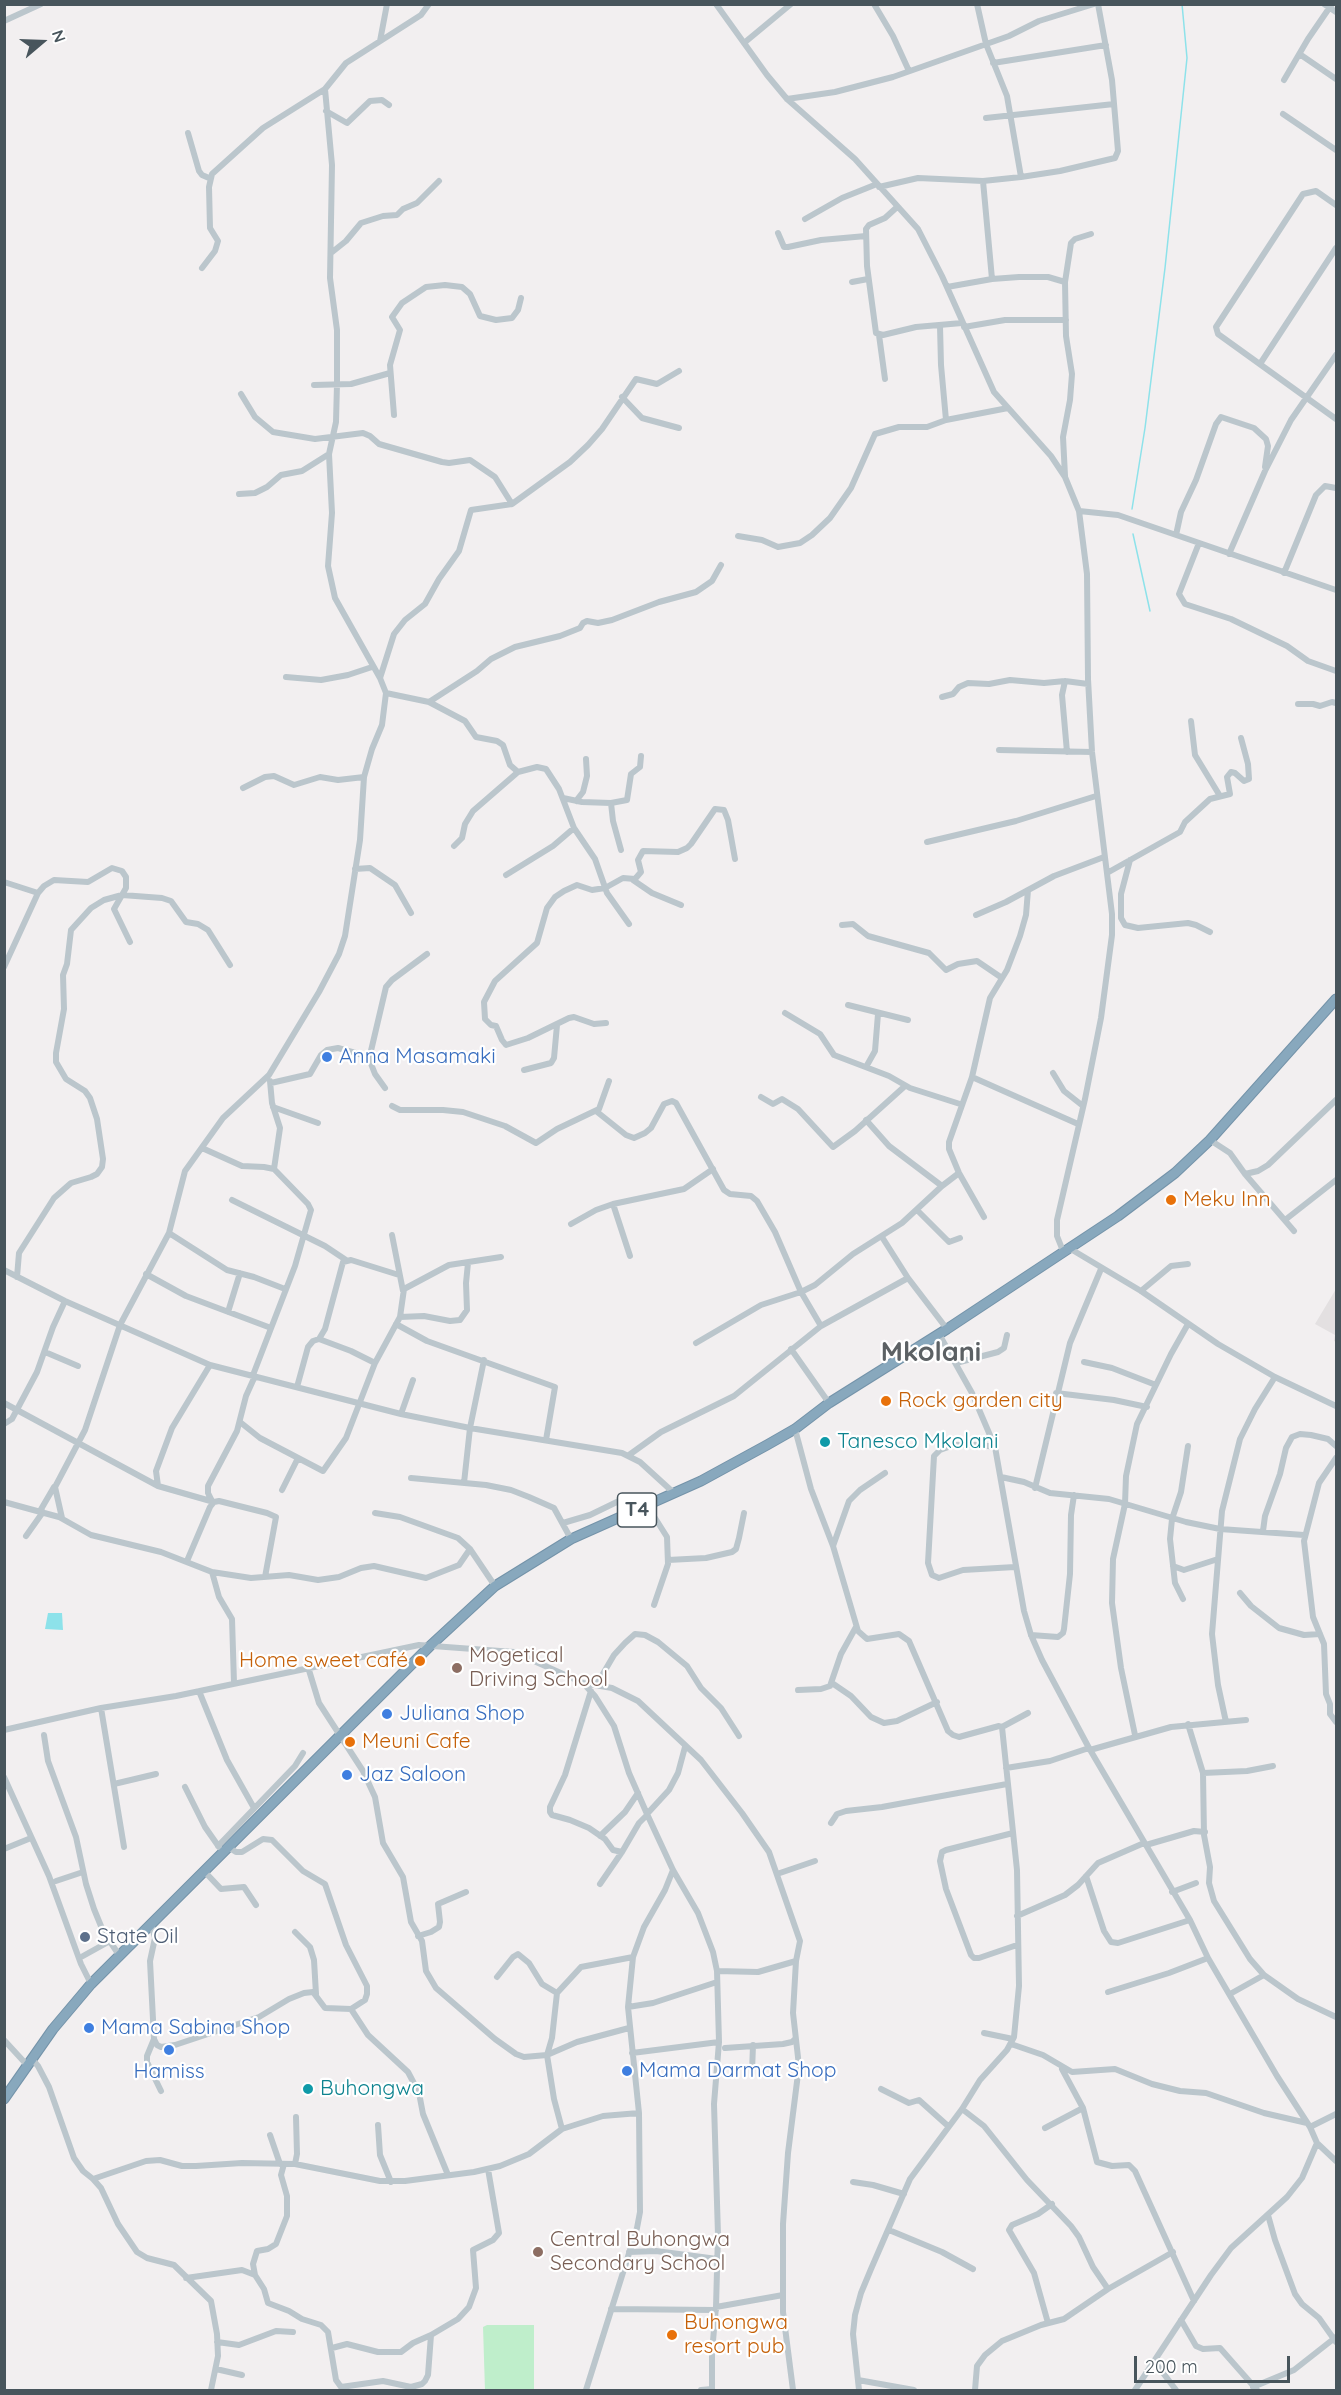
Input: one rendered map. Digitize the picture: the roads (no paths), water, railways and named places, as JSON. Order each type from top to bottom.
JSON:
[{"type":"highway","name":"T4","points":[[4,2099],[53,2029],[119,1955],[223,1848],[430,1646],[495,1586],[571,1539],[737,1463],[795,1428],[829,1402],[943,1331],[1146,1196],[1210,1140],[1336,999]]},
{"type":"street","points":[[4,21],[41,4]]},
{"type":"street","points":[[380,41],[387,4]]},
{"type":"street","points":[[202,268],[215,250],[218,241],[210,228],[209,178],[216,168],[263,128],[325,89],[346,63],[421,15],[429,4]]},
{"type":"street","points":[[744,43],[791,4]]},
{"type":"street","points":[[874,4],[893,36],[909,71]]},
{"type":"street","points":[[977,4],[986,44],[1004,88],[1011,114],[1021,177]]},
{"type":"street","points":[[787,99],[835,92],[909,71],[1009,36],[1039,21],[1094,4]]},
{"type":"street","points":[[805,219],[842,198],[878,185],[918,178],[983,181],[1021,177],[1101,163],[1115,158],[1118,151],[1110,59],[1098,4]]},
{"type":"street","points":[[719,6],[787,99],[835,141],[918,230],[947,287],[993,392],[1051,456],[1065,477],[1079,511],[1087,574],[1088,684],[1092,752],[1112,914],[1112,935],[1101,1018],[1057,1220],[1057,1236],[1066,1250],[1141,1291],[1218,1344],[1275,1377],[1336,1406]]},
{"type":"street","points":[[1284,80],[1301,55],[1303,47],[1328,6],[1336,12]]},
{"type":"street","points":[[993,63],[1106,45]]},
{"type":"street","points":[[1301,55],[1336,79]]},
{"type":"street","points":[[26,1536],[42,1512],[79,1443],[120,1325],[169,1233],[176,1214],[181,1180],[189,1164],[223,1118],[269,1075],[319,992],[339,954],[345,936],[360,840],[364,777],[382,725],[386,693],[332,590],[328,556],[332,513],[329,454],[336,422],[338,384],[337,330],[330,278],[332,165],[325,89]]},
{"type":"street","points":[[326,111],[347,123],[370,101],[382,100],[389,105]]},
{"type":"street","points":[[986,118],[1114,104]]},
{"type":"street","points":[[1283,114],[1336,150]]},
{"type":"street","points":[[188,133],[199,171],[209,178]]},
{"type":"street","points":[[983,181],[992,279]]},
{"type":"street","points":[[331,253],[346,241],[361,223],[383,216],[397,215],[402,209],[417,203],[439,182]]},
{"type":"street","points":[[1336,205],[1316,191],[1303,194],[1217,325],[1218,334],[1336,419]]},
{"type":"street","points":[[885,379],[868,279],[866,236],[867,226],[885,218],[896,208]]},
{"type":"street","points":[[778,233],[784,246],[788,247],[821,240],[866,236]]},
{"type":"street","points":[[1065,477],[1064,437],[1072,374],[1066,320],[1065,282],[1071,243],[1075,239],[1091,234]]},
{"type":"street","points":[[1260,364],[1336,248]]},
{"type":"street","points":[[947,287],[992,279],[1048,277],[1065,282]]},
{"type":"street","points":[[852,282],[868,279]]},
{"type":"street","points":[[394,415],[390,373],[391,357],[399,330],[393,316],[402,303],[418,291],[433,285],[462,287],[470,294],[480,315],[496,320],[512,318],[518,310],[521,298]]},
{"type":"street","points":[[879,335],[921,326],[963,325],[1005,320],[1066,320]]},
{"type":"street","points":[[940,326],[940,365],[946,420]]},
{"type":"street","points":[[1229,554],[1290,420],[1336,356]]},
{"type":"street","points":[[380,678],[394,634],[405,620],[425,604],[459,551],[469,512],[475,509],[512,504],[570,462],[602,429],[636,379],[657,384],[679,371]]},
{"type":"street","points":[[314,384],[361,382],[390,373]]},
{"type":"street","points":[[241,394],[255,417],[273,432],[315,439],[363,434],[370,436],[379,444],[442,462],[470,460],[495,477],[512,504]]},
{"type":"street","points":[[622,397],[642,418],[679,429]]},
{"type":"street","points":[[738,536],[762,540],[778,546],[800,543],[812,535],[841,503],[851,488],[874,435],[899,427],[935,425],[946,420],[1008,408]]},
{"type":"street","points":[[1176,535],[1181,512],[1196,480],[1210,438],[1221,417],[1254,428],[1266,439],[1268,446],[1265,471]]},
{"type":"street","points":[[239,494],[255,493],[267,487],[281,475],[302,471],[329,454]]},
{"type":"street","points":[[1284,573],[1316,495],[1325,486],[1336,488]]},
{"type":"street","points":[[1079,511],[1118,515],[1336,590]]},
{"type":"street","points":[[1199,543],[1179,594],[1185,604],[1262,633],[1287,646],[1308,661],[1336,671]]},
{"type":"street","points":[[429,702],[477,671],[491,658],[515,647],[560,636],[580,628],[587,621],[598,623],[612,620],[659,602],[696,592],[712,580],[721,565]]},
{"type":"street","points":[[286,677],[321,680],[348,675],[372,667]]},
{"type":"street","points":[[942,697],[953,694],[968,683],[989,684],[1010,680],[1044,683],[1065,681],[1088,684]]},
{"type":"street","points":[[1065,681],[1062,695],[1067,752]]},
{"type":"street","points":[[386,693],[429,702],[465,721],[478,738],[491,739],[503,745],[510,765],[518,772]]},
{"type":"street","points":[[1298,704],[1320,706],[1336,703]]},
{"type":"street","points":[[1191,721],[1195,755],[1220,796]]},
{"type":"street","points":[[1107,873],[1180,832],[1185,822],[1201,805],[1220,796],[1228,795],[1231,792],[1227,777],[1231,772],[1244,781],[1249,777],[1241,738]]},
{"type":"street","points":[[999,750],[1092,752]]},
{"type":"street","points":[[563,798],[611,803],[628,798],[630,777],[640,767],[642,756]]},
{"type":"street","points":[[576,801],[582,796],[587,776],[586,759]]},
{"type":"street","points":[[454,846],[462,838],[465,824],[473,811],[518,772],[537,766],[546,769],[563,798],[574,828],[595,859],[605,888],[629,924]]},
{"type":"street","points":[[243,788],[265,777],[274,776],[294,785],[320,777],[338,780],[364,777]]},
{"type":"street","points":[[927,842],[1005,824],[1096,796]]},
{"type":"street","points":[[611,803],[621,850]]},
{"type":"street","points":[[633,880],[641,872],[638,860],[643,851],[647,849],[678,852],[687,848],[715,809],[724,810],[735,859]]},
{"type":"street","points":[[506,875],[553,846],[574,828]]},
{"type":"street","points":[[976,915],[1054,876],[1104,857]]},
{"type":"street","points":[[1130,859],[1121,894],[1121,918],[1125,925],[1138,927],[1188,923],[1210,932]]},
{"type":"street","points":[[4,967],[38,893],[48,882],[54,880],[85,883],[112,868],[122,871],[126,877],[126,888],[114,909],[130,942]]},
{"type":"street","points":[[355,869],[370,868],[395,885],[411,913]]},
{"type":"street","points":[[606,1023],[594,1024],[574,1017],[506,1045],[497,1027],[487,1023],[483,1002],[495,981],[537,943],[547,908],[555,897],[577,885],[592,890],[605,888],[623,878],[633,880],[652,894],[681,905]]},
{"type":"street","points":[[4,882],[38,893]]},
{"type":"street","points":[[984,1217],[959,1173],[949,1149],[949,1142],[960,1104],[972,1077],[990,998],[1002,978],[1020,936],[1026,915],[1028,890]]},
{"type":"street","points":[[17,1277],[19,1253],[54,1198],[71,1183],[97,1174],[102,1167],[103,1159],[97,1119],[90,1098],[85,1091],[62,1074],[56,1062],[64,1009],[63,975],[67,964],[70,930],[98,902],[122,895],[171,901],[186,922],[198,924],[208,930],[230,965]]},
{"type":"street","points":[[842,925],[853,924],[868,936],[929,953],[946,970],[958,964],[977,961],[1002,978]]},
{"type":"street","points":[[385,1088],[375,1074],[368,1056],[373,1045],[386,987],[427,954]]},
{"type":"street","points":[[848,1005],[908,1020]]},
{"type":"street","points":[[785,1013],[820,1034],[833,1054],[904,1086],[960,1104]]},
{"type":"street","points":[[866,1067],[875,1051],[878,1014]]},
{"type":"street","points":[[524,1070],[551,1063],[554,1058],[557,1025]]},
{"type":"street","points":[[271,1083],[310,1074],[321,1055],[327,1050],[338,1048],[368,1056]]},
{"type":"street","points":[[1053,1073],[1064,1090],[1083,1106]]},
{"type":"street","points":[[269,1075],[273,1107],[280,1128],[274,1169]]},
{"type":"street","points":[[972,1077],[1078,1124]]},
{"type":"street","points":[[392,1106],[400,1110],[463,1112],[505,1126],[533,1143],[566,1124],[596,1111],[602,1105],[609,1081]]},
{"type":"street","points":[[761,1097],[773,1104],[782,1100],[798,1109],[833,1147],[904,1086]]},
{"type":"street","points":[[1245,1174],[1258,1172],[1268,1165],[1336,1100]]},
{"type":"street","points":[[596,1111],[626,1135],[634,1138],[651,1128],[664,1104],[672,1101],[676,1103],[724,1190],[729,1194],[751,1196],[757,1201],[775,1232],[801,1292],[821,1326]]},
{"type":"street","points":[[273,1107],[318,1123]]},
{"type":"street","points":[[866,1120],[889,1146],[942,1186]]},
{"type":"street","points":[[1210,1140],[1227,1150],[1294,1231]]},
{"type":"street","points":[[202,1148],[242,1166],[274,1169],[311,1210],[304,1237],[246,1396],[240,1422],[228,1451],[208,1486],[208,1493],[213,1502]]},
{"type":"street","points":[[571,1224],[596,1210],[613,1204],[684,1189],[713,1169]]},
{"type":"street","points":[[696,1343],[761,1305],[815,1285],[853,1254],[882,1237],[917,1210],[959,1173]]},
{"type":"street","points":[[1285,1220],[1336,1182]]},
{"type":"street","points":[[232,1200],[338,1253],[346,1260],[399,1275]]},
{"type":"street","points":[[613,1204],[630,1256]]},
{"type":"street","points":[[917,1210],[950,1242],[960,1238]]},
{"type":"street","points":[[169,1233],[221,1267],[285,1288]]},
{"type":"street","points":[[240,1422],[260,1438],[319,1470],[324,1469],[346,1438],[375,1364],[400,1317],[403,1291],[392,1235]]},
{"type":"street","points":[[882,1237],[943,1331],[956,1363],[988,1426],[1001,1477],[1015,1567],[1031,1635],[1061,1698],[1190,1920],[1208,1958],[1277,2076],[1317,2143],[1336,2161]]},
{"type":"street","points":[[403,1291],[449,1265],[501,1257]]},
{"type":"street","points":[[319,1339],[325,1329],[339,1270],[346,1260]]},
{"type":"street","points":[[400,1317],[424,1316],[450,1322],[460,1320],[467,1310],[468,1263]]},
{"type":"street","points":[[1141,1291],[1171,1266],[1188,1264]]},
{"type":"street","points":[[1035,1488],[1056,1393],[1070,1343],[1101,1269]]},
{"type":"street","points":[[4,1270],[65,1301],[210,1365],[400,1414],[629,1455],[674,1493]]},
{"type":"street","points":[[228,1312],[240,1273]]},
{"type":"street","points":[[146,1274],[186,1296],[271,1328]]},
{"type":"street","points":[[629,1455],[661,1432],[734,1396],[821,1326],[908,1278]]},
{"type":"street","points":[[4,1424],[12,1419],[37,1372],[65,1301]]},
{"type":"street","points":[[396,1324],[427,1341],[555,1387],[546,1440]]},
{"type":"street","points":[[1135,1735],[1121,1668],[1112,1603],[1113,1559],[1125,1504],[1131,1448],[1137,1424],[1188,1324]]},
{"type":"street","points":[[956,1363],[998,1352],[1004,1348],[1007,1335]]},
{"type":"street","points":[[297,1387],[308,1347],[313,1341],[319,1339],[351,1351],[375,1364]]},
{"type":"street","points":[[791,1349],[829,1402]]},
{"type":"street","points":[[45,1352],[78,1366]]},
{"type":"street","points":[[464,1483],[471,1428],[484,1360]]},
{"type":"street","points":[[1084,1362],[1112,1368],[1156,1385]]},
{"type":"street","points":[[158,1486],[156,1471],[172,1428],[210,1365]]},
{"type":"street","points":[[1226,1722],[1218,1685],[1212,1634],[1220,1529],[1228,1482],[1240,1439],[1275,1377]]},
{"type":"street","points":[[400,1414],[413,1380]]},
{"type":"street","points":[[1056,1393],[1114,1400],[1147,1407]]},
{"type":"street","points":[[4,1403],[158,1486],[276,1517],[265,1577]]},
{"type":"street","points":[[795,1428],[816,1505],[833,1546],[858,1631],[867,1639],[899,1634],[909,1641],[948,1731],[953,1735],[959,1737],[1002,1727],[1028,1713]]},
{"type":"street","points":[[1263,1530],[1286,1448],[1292,1437],[1300,1434],[1311,1435],[1328,1439],[1336,1446]]},
{"type":"street","points":[[995,1448],[981,1445],[954,1445],[940,1450],[934,1456],[928,1563],[932,1575],[939,1578],[963,1570],[1015,1567]]},
{"type":"street","points":[[1183,1599],[1177,1591],[1170,1539],[1172,1519],[1181,1492],[1188,1446]]},
{"type":"street","points":[[282,1490],[298,1458]]},
{"type":"street","points":[[1336,1458],[1319,1483],[1304,1535],[1313,1617],[1324,1644],[1326,1694],[1330,1704],[1330,1714],[1336,1722]]},
{"type":"street","points":[[833,1546],[849,1501],[860,1490],[885,1473]]},
{"type":"street","points":[[1001,1477],[1024,1482],[1050,1494],[1109,1499],[1172,1519],[1220,1529],[1263,1530],[1304,1535]]},
{"type":"street","points":[[411,1478],[501,1488],[529,1497],[554,1508],[571,1539]]},
{"type":"street","points":[[55,1486],[62,1518]]},
{"type":"street","points":[[1031,1635],[1058,1637],[1065,1629],[1074,1495]]},
{"type":"street","points":[[563,1522],[590,1515],[623,1499]]},
{"type":"street","points":[[187,1561],[213,1502]]},
{"type":"street","points":[[6,1504],[62,1518],[91,1535],[161,1552],[212,1572],[251,1578],[289,1575],[318,1580],[339,1577],[361,1568],[374,1566],[426,1578],[459,1565],[470,1549]]},
{"type":"street","points":[[642,1507],[655,1518],[666,1533],[668,1560],[654,1605]]},
{"type":"street","points":[[375,1513],[400,1517],[458,1538],[470,1549],[495,1586]]},
{"type":"street","points":[[668,1560],[706,1558],[732,1552],[736,1549],[744,1513]]},
{"type":"street","points":[[1173,1566],[1184,1570],[1218,1559]]},
{"type":"street","points":[[212,1572],[219,1597],[232,1619],[234,1683]]},
{"type":"street","points":[[1240,1593],[1251,1606],[1280,1628],[1296,1634],[1310,1636],[1320,1634]]},
{"type":"street","points":[[798,1690],[821,1689],[832,1683],[841,1654],[856,1627]]},
{"type":"street","points":[[597,1684],[614,1655],[625,1643],[635,1634],[645,1635],[658,1642],[693,1672],[701,1688],[721,1708],[739,1736]]},
{"type":"street","points":[[4,1730],[101,1708],[199,1691],[419,1645],[514,1652],[583,1683],[612,1688],[638,1701],[701,1760],[742,1813],[768,1852],[800,1941],[796,1961],[793,2013],[799,2066],[786,2173],[783,2224],[783,2312],[793,2391]]},
{"type":"street","points":[[308,1667],[315,1694],[339,1737],[363,1772],[375,1797],[383,1843],[403,1877],[408,1912],[423,1947],[424,1963],[429,1979],[442,1995],[516,2054],[524,2056],[547,2055],[577,2042],[629,2028]]},
{"type":"street","points":[[583,1683],[591,1691],[614,1726],[629,1773],[647,1815],[673,1870],[698,1913],[713,1952],[717,1971],[719,2042],[714,2104],[718,2235],[716,2309],[711,2352],[712,2390],[701,2391]]},
{"type":"street","points":[[832,1683],[851,1696],[871,1717],[884,1723],[897,1721],[937,1702]]},
{"type":"street","points":[[199,1691],[226,1760],[254,1808]]},
{"type":"street","points":[[591,1691],[566,1775],[550,1807],[550,1812],[552,1815],[578,1823],[600,1836],[613,1850],[622,1852]]},
{"type":"street","points":[[101,1708],[124,1847]]},
{"type":"street","points":[[1006,1768],[1050,1761],[1135,1735],[1188,1724],[1246,1720]]},
{"type":"street","points":[[1188,1724],[1203,1773],[1204,1832],[1210,1867],[1209,1882],[1214,1901],[1250,1959],[1264,1975],[1298,1999],[1336,2017]]},
{"type":"street","points":[[859,2391],[853,2334],[861,2293],[915,2172],[962,2109],[980,2080],[1012,2042],[1017,2027],[1019,1994],[1017,1870],[1002,1727]]},
{"type":"street","points":[[44,1735],[48,1761],[76,1837],[94,1909],[119,1955]]},
{"type":"street","points":[[600,1884],[639,1823],[669,1790],[678,1773],[685,1747]]},
{"type":"street","points":[[223,1848],[254,1808],[296,1766],[303,1753]]},
{"type":"street","points":[[1203,1773],[1247,1771],[1273,1766]]},
{"type":"street","points":[[114,1784],[156,1774]]},
{"type":"street","points":[[4,1777],[49,1876],[81,1964],[92,1984]]},
{"type":"street","points":[[831,1823],[840,1812],[882,1807],[1007,1784]]},
{"type":"street","points":[[184,1787],[205,1827],[223,1848],[242,1852],[263,1839],[272,1840],[303,1871],[325,1884],[346,1945],[367,1986],[365,2000],[351,2009],[324,2008],[316,1994],[314,1960],[310,1947],[296,1932]]},
{"type":"street","points":[[600,1836],[625,1812],[638,1793]]},
{"type":"street","points":[[1017,1916],[1059,1899],[1078,1885],[1098,1863],[1145,1844],[1194,1831],[1204,1832]]},
{"type":"street","points":[[1013,1833],[946,1850],[942,1852],[940,1861],[946,1889],[971,1955],[979,1958],[1017,1945]]},
{"type":"street","points":[[4,1849],[32,1838]]},
{"type":"street","points":[[777,1874],[815,1861]]},
{"type":"street","points":[[204,1870],[221,1889],[244,1887],[256,1905]]},
{"type":"street","points":[[586,2391],[640,2212],[639,2113],[628,2007],[633,1957],[644,1927],[665,1890],[673,1870]]},
{"type":"street","points":[[56,1881],[83,1872]]},
{"type":"street","points":[[1086,1876],[1104,1930],[1111,1942],[1118,1943],[1190,1920]]},
{"type":"street","points":[[1172,1892],[1196,1883]]},
{"type":"street","points":[[418,1936],[439,1927],[438,1904],[466,1892]]},
{"type":"street","points":[[151,1923],[154,1938],[150,1961],[154,2039],[147,2061],[160,2091]]},
{"type":"street","points":[[83,1956],[110,1941]]},
{"type":"street","points":[[496,1977],[513,1957],[519,1954],[529,1963],[542,1984],[557,1993]]},
{"type":"street","points":[[562,2129],[554,2099],[547,2055],[552,2038],[557,1993],[581,1967],[633,1957]]},
{"type":"street","points":[[1108,1992],[1208,1958]]},
{"type":"street","points":[[717,1971],[758,1972],[796,1961]]},
{"type":"street","points":[[1230,1994],[1264,1975]]},
{"type":"street","points":[[628,2007],[653,2003],[717,1982]]},
{"type":"street","points":[[154,2039],[161,2048],[175,2045],[260,2017],[289,1999],[304,1993],[311,1991],[316,1994]]},
{"type":"street","points":[[351,2009],[368,2036],[408,2072],[415,2082],[423,2114],[448,2175]]},
{"type":"street","points":[[984,2033],[1043,2055],[1074,2073],[1115,2069],[1126,2071],[1152,2084],[1180,2091],[1206,2093],[1308,2125],[1336,2114]]},
{"type":"street","points":[[725,2048],[783,2044],[795,2039]]},
{"type":"street","points":[[4,2040],[29,2062],[38,2066],[53,2096],[74,2158],[83,2171],[101,2188],[118,2224],[137,2252],[147,2258],[174,2265],[211,2301],[217,2342],[216,2368],[211,2391]]},
{"type":"street","points":[[632,2053],[719,2042]]},
{"type":"street","points":[[752,2072],[753,2045]]},
{"type":"street","points":[[1060,2066],[1083,2108],[1097,2162],[1112,2166],[1129,2165],[1133,2168],[1194,2301]]},
{"type":"street","points":[[881,2089],[909,2103],[919,2100],[948,2126]]},
{"type":"street","points":[[1046,2128],[1083,2108]]},
{"type":"street","points":[[962,2109],[984,2126],[1027,2180],[1052,2204],[1079,2237],[1093,2267],[1108,2289]]},
{"type":"street","points":[[93,2179],[146,2160],[160,2160],[182,2166],[242,2163],[295,2164],[365,2179],[391,2181],[448,2175],[488,2169],[529,2154],[562,2129],[603,2116],[639,2113]]},
{"type":"street","points":[[295,2164],[296,2117]]},
{"type":"street","points":[[378,2126],[380,2155],[391,2181]]},
{"type":"street","points":[[270,2135],[282,2164],[287,2196],[287,2216],[276,2244],[268,2249],[256,2251],[253,2264],[255,2275],[264,2289],[268,2303],[324,2327],[330,2337],[336,2380],[341,2387],[383,2381],[411,2387],[423,2384],[428,2375],[430,2335]]},
{"type":"street","points":[[1135,2391],[1211,2275],[1232,2248],[1287,2197],[1302,2178],[1317,2143]]},
{"type":"street","points":[[332,2348],[347,2344],[378,2352],[401,2352],[458,2319],[469,2307],[476,2288],[473,2250],[493,2240],[499,2233],[488,2169]]},
{"type":"street","points":[[853,2182],[904,2194]]},
{"type":"street","points":[[1048,2323],[1037,2280],[1009,2230],[1012,2225],[1038,2214],[1052,2204]]},
{"type":"street","points":[[1181,2320],[1196,2346],[1203,2349],[1220,2348],[1255,2389],[1294,2370],[1336,2339],[1295,2294],[1268,2215]]},
{"type":"street","points":[[889,2230],[942,2252],[973,2269]]},
{"type":"street","points":[[628,2252],[656,2251],[717,2259]]},
{"type":"street","points":[[975,2391],[977,2366],[985,2355],[1009,2337],[1064,2319],[1108,2289],[1173,2252]]},
{"type":"street","points":[[185,2278],[242,2270],[255,2275]]},
{"type":"street","points":[[611,2309],[716,2309],[783,2295]]},
{"type":"street","points":[[217,2342],[239,2345],[276,2331],[293,2332]]},
{"type":"street","points":[[1154,2361],[1176,2391]]},
{"type":"street","points":[[216,2368],[242,2375]]},
{"type":"street","points":[[858,2380],[914,2391]]},
{"type":"water","points":[[48,1613],[62,1613],[63,1630],[45,1629]]},
{"type":"waterway","points":[[1132,509],[1145,428],[1165,268],[1187,58],[1182,4]]},
{"type":"waterway","points":[[1133,534],[1150,611]]},
{"type":"place","name":"Anna Masamaki","points":[[327,1057]]},
{"type":"place","name":"Meku Inn","points":[[1171,1200]]},
{"type":"place","name":"Rock garden city","points":[[886,1401]]},
{"type":"place","name":"Tanesco Mkolani","points":[[825,1442]]},
{"type":"place","name":"Home sweet café","points":[[420,1661]]},
{"type":"place","name":"Mogetical Driving School","points":[[457,1668]]},
{"type":"place","name":"Juliana Shop","points":[[387,1714]]},
{"type":"place","name":"Meuni Cafe","points":[[350,1742]]},
{"type":"place","name":"Jaz Saloon","points":[[347,1775]]},
{"type":"place","name":"State Oil","points":[[85,1937]]},
{"type":"place","name":"Mama Sabina Shop","points":[[89,2028]]},
{"type":"place","name":"Hamiss","points":[[169,2050]]},
{"type":"place","name":"Mama Darmat Shop","points":[[627,2071]]},
{"type":"place","name":"Buhongwa","points":[[308,2089]]},
{"type":"place","name":"Central Buhongwa Secondary School","points":[[538,2252]]},
{"type":"place","name":"Buhongwa resort pub","points":[[672,2335]]},
{"type":"district","name":"Mkolani","points":[[931,1353]]}]
